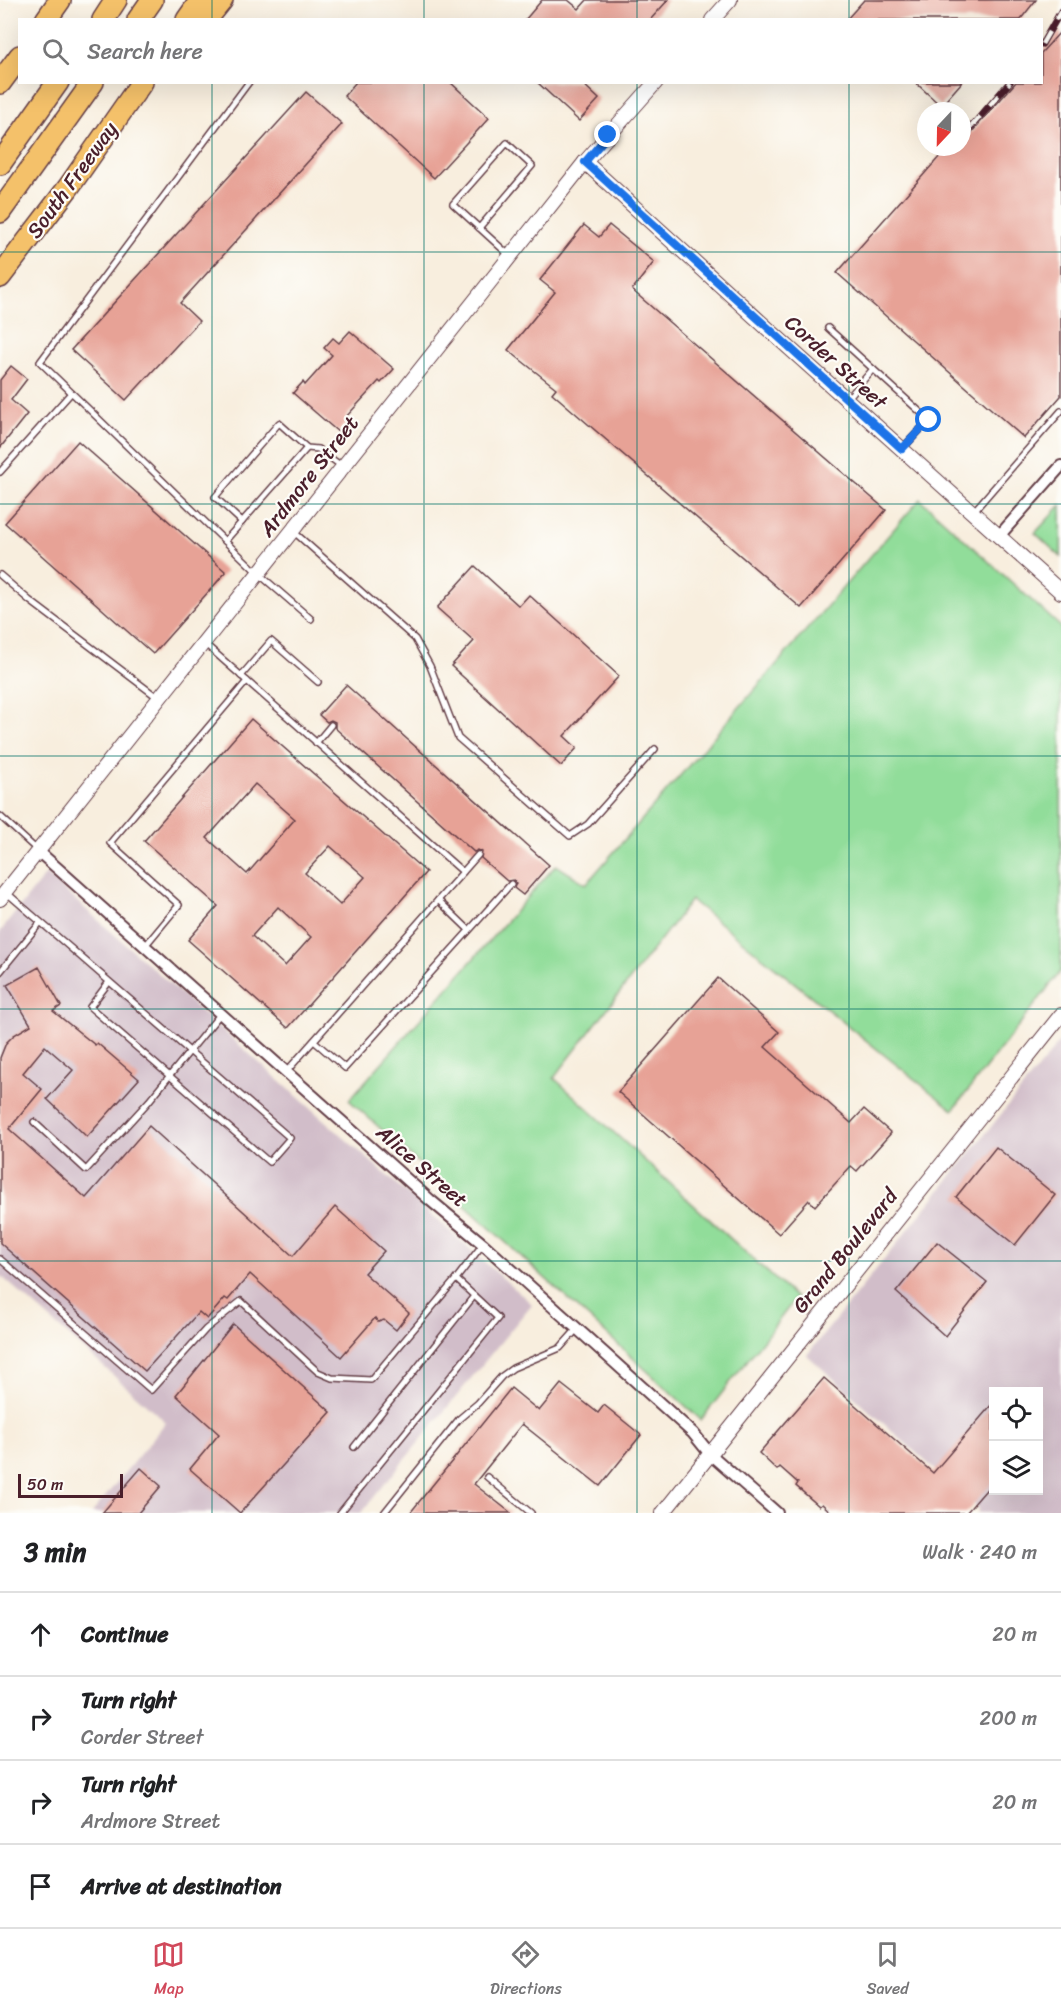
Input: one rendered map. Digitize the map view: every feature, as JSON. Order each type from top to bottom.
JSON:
[{"type":"highway","points":[[47,18],[60,0]]},
{"type":"highway","points":[[103,18],[116,0]]},
{"type":"highway","points":[[139,18],[152,0]]},
{"type":"highway","points":[[188,18],[201,0]]},
{"type":"highway","points":[[208,18],[222,0]]},
{"type":"highway","points":[[0,83],[18,59]]},
{"type":"highway","points":[[0,164],[57,84]]},
{"type":"highway","points":[[0,212],[92,84]]},
{"type":"highway","name":"South Freeway","points":[[0,277],[68,188],[141,84]]},
{"type":"highway","points":[[68,188],[153,84]]},
{"type":"street","points":[[714,18],[730,0]]},
{"type":"street","name":"Ardmore Street","points":[[3,895],[585,162],[654,84]]},
{"type":"street","name":"Corder Street","points":[[585,162],[1061,591]]},
{"type":"street","points":[[999,536],[1061,466]]},
{"type":"street","name":"Alice Street","points":[[38,851],[430,1200],[483,1244],[693,1433],[710,1454],[777,1513]]},
{"type":"street","name":"Grand Boulevard","points":[[663,1513],[1061,1015]]},
{"type":"lane","points":[[248,84],[40,362],[259,574],[311,619]]},
{"type":"lane","points":[[479,228],[532,166],[507,143],[453,204],[479,228],[510,256]]},
{"type":"lane","points":[[828,328],[929,420],[902,449]]},
{"type":"lane","points":[[847,399],[873,369]]},
{"type":"lane","points":[[0,472],[71,393]]},
{"type":"lane","points":[[973,513],[1061,411]]},
{"type":"lane","points":[[242,522],[215,497],[279,423],[307,448],[318,449],[343,467]]},
{"type":"lane","points":[[225,541],[307,448]]},
{"type":"lane","points":[[293,531],[415,639],[430,666],[458,738],[570,836],[588,824],[655,749]]},
{"type":"lane","points":[[0,575],[28,600],[159,699]]},
{"type":"lane","points":[[241,676],[271,641],[318,682]]},
{"type":"lane","points":[[204,643],[462,872]]},
{"type":"lane","points":[[145,946],[179,904],[110,843],[247,681]]},
{"type":"lane","points":[[316,743],[331,725]]},
{"type":"lane","points":[[0,816],[38,851]]},
{"type":"lane","points":[[286,1072],[478,855]]},
{"type":"lane","points":[[314,1041],[345,1068],[511,884]]},
{"type":"lane","points":[[3,895],[40,923],[109,982],[290,1138],[269,1162],[90,1007],[109,982]]},
{"type":"lane","points":[[438,900],[468,929]]},
{"type":"lane","points":[[0,972],[40,923]]},
{"type":"lane","points":[[34,1122],[86,1170],[170,1076],[221,1013]]},
{"type":"lane","points":[[0,1259],[151,1390],[206,1329],[241,1301],[318,1372],[332,1378],[371,1380],[483,1244]]},
{"type":"lane","points":[[340,1513],[498,1318],[456,1279]]},
{"type":"lane","points":[[354,1446],[474,1296]]},
{"type":"lane","points":[[384,1513],[459,1419],[478,1403],[502,1376],[513,1368],[560,1348],[577,1329]]},
{"type":"lane","points":[[488,1477],[531,1513]]},
{"type":"shaded area","points":[[46,874],[532,1304],[361,1513],[92,1513],[166,1422],[0,1275],[0,932]]},
{"type":"shaded area","points":[[1061,1040],[1061,1513],[977,1513],[979,1509],[807,1355]]},
{"type":"green space","points":[[920,499],[1061,627],[1061,971],[953,1110],[691,900],[554,1078],[796,1298],[701,1420],[349,1100],[556,865],[586,884]]},
{"type":"green space","points":[[1061,505],[1061,557],[1035,533]]},
{"type":"building","points":[[542,0],[568,0],[579,9],[587,0],[668,0],[652,18],[527,18]]},
{"type":"building","points":[[864,0],[1036,0],[1022,18],[848,18]]},
{"type":"building","points":[[1061,31],[1061,396],[1024,438],[837,273],[940,156],[971,156],[971,133],[1014,84],[1043,84],[1043,51]]},
{"type":"building","points":[[354,84],[452,84],[489,118],[434,178],[344,96]]},
{"type":"building","points":[[539,84],[583,84],[599,99],[579,121]]},
{"type":"building","points":[[917,84],[960,84],[944,102],[937,102]]},
{"type":"building","points":[[306,92],[342,124],[180,303],[199,321],[126,400],[71,350]]},
{"type":"building","points":[[584,225],[599,237],[609,225],[654,262],[632,290],[886,510],[801,608],[552,393],[556,388],[508,350],[555,292],[540,280]]},
{"type":"building","points":[[350,331],[394,369],[381,383],[379,381],[345,418],[348,421],[338,432],[293,393],[303,382],[305,385],[332,355],[324,348],[333,338],[339,343]]},
{"type":"building","points":[[11,366],[27,379],[11,400],[27,414],[0,448],[0,380]]},
{"type":"building","points":[[78,441],[226,572],[153,654],[5,523]]},
{"type":"building","points":[[475,566],[519,606],[529,595],[619,676],[564,736],[577,748],[561,766],[451,666],[474,641],[437,608]]},
{"type":"building","points":[[346,685],[549,865],[523,895],[514,888],[516,883],[514,880],[507,881],[481,858],[482,852],[478,850],[474,852],[335,728],[335,722],[331,720],[327,722],[319,715]]},
{"type":"building","points":[[251,719],[426,872],[288,1028],[188,940],[218,906],[144,841]],"holes":[[[255,784],[295,819],[247,874],[207,838]],[[330,846],[365,877],[340,905],[305,873]],[[278,907],[311,937],[285,966],[252,936]]]},
{"type":"building","points":[[39,967],[61,1006],[53,1011],[95,1045],[97,1043],[139,1079],[87,1137],[47,1099],[73,1070],[45,1046],[23,1073],[42,1089],[9,1129],[86,1198],[149,1126],[293,1256],[335,1207],[384,1251],[364,1273],[409,1313],[396,1330],[384,1320],[378,1322],[375,1318],[341,1357],[250,1274],[228,1300],[225,1298],[207,1319],[199,1312],[145,1371],[0,1243],[0,1058],[6,1043],[14,1035],[31,1025],[7,985]]},
{"type":"building","points":[[718,978],[779,1032],[765,1047],[851,1123],[864,1109],[891,1133],[857,1171],[851,1166],[815,1206],[809,1200],[779,1234],[618,1092]]},
{"type":"building","points":[[996,1147],[1055,1195],[1015,1245],[956,1197]]},
{"type":"building","points":[[937,1242],[987,1282],[945,1336],[896,1292]]},
{"type":"building","points":[[233,1324],[331,1412],[240,1513],[190,1469],[219,1434],[176,1395]]},
{"type":"building","points":[[824,1378],[933,1473],[989,1408],[989,1487],[966,1513],[832,1513],[822,1504],[819,1506],[796,1486],[798,1483],[780,1467],[777,1470],[759,1453]]},
{"type":"building","points":[[561,1384],[598,1413],[604,1405],[641,1435],[600,1486],[522,1424],[474,1484],[511,1513],[410,1513],[511,1388],[539,1411]]},
{"type":"building","points":[[141,1468],[161,1486],[138,1513],[102,1513]]},
{"type":"railway","points":[[1043,42],[1061,11]]},
{"type":"railway","points":[[971,127],[1008,84]]},
{"type":"route","points":[[608,135],[585,162],[902,449],[929,420]]}]
